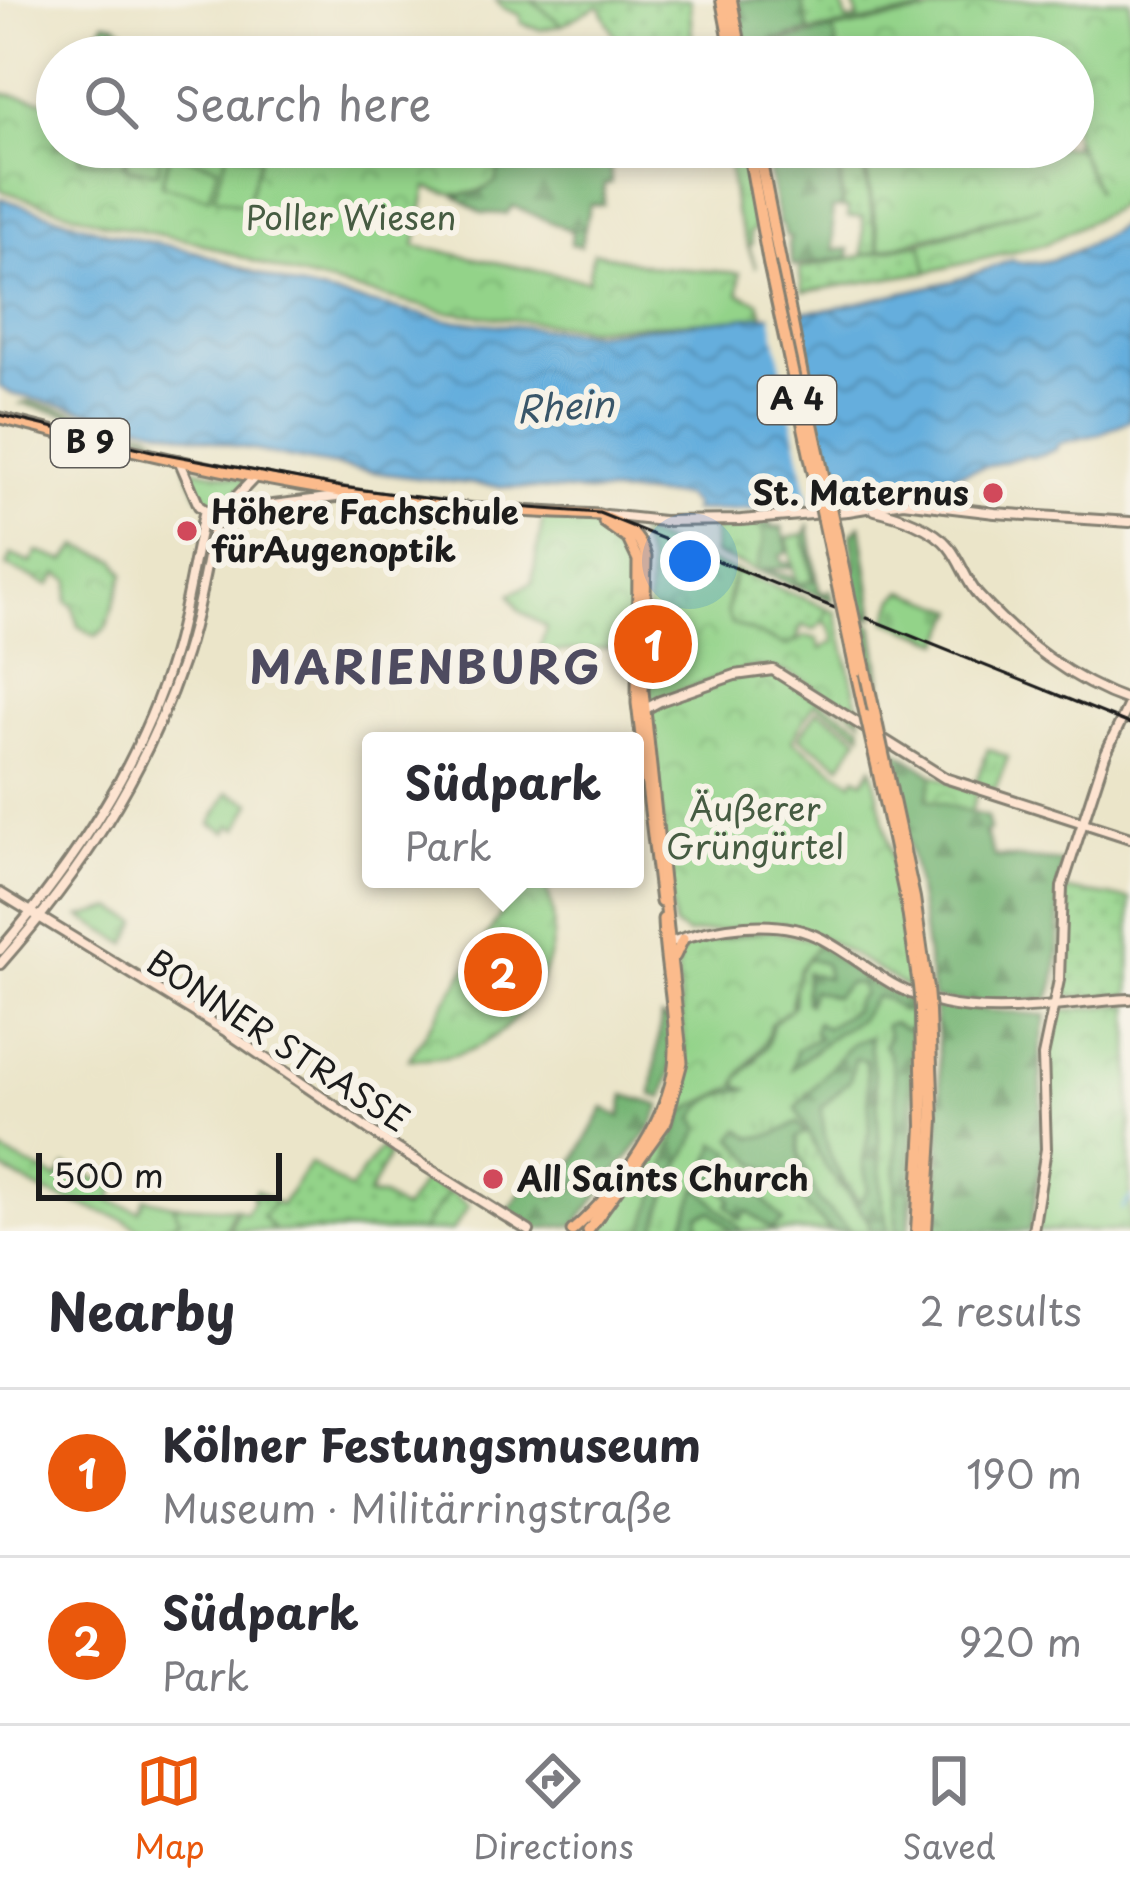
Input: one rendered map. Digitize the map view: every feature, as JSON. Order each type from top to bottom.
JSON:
[{"type":"highway","points":[[722,0],[731,36]]},
{"type":"highway","points":[[731,0],[735,36]]},
{"type":"highway","name":"A 4","points":[[753,168],[880,761],[914,898],[933,1120],[926,1231]]},
{"type":"highway","name":"A 4","points":[[761,168],[774,262],[856,671],[880,761]]},
{"type":"highway","name":"A 4","points":[[917,1231],[925,1010]]},
{"type":"main road","name":"B 9","points":[[0,421],[216,470],[354,494],[606,519]]},
{"type":"main road","points":[[180,462],[199,506],[212,510],[354,494]]},
{"type":"main road","points":[[231,510],[232,500],[259,477]]},
{"type":"main road","points":[[606,519],[738,520],[903,502],[1130,522]]},
{"type":"main road","points":[[902,520],[925,504]]},
{"type":"main road","points":[[0,964],[45,917],[157,704],[212,510]]},
{"type":"main road","points":[[0,950],[45,917],[66,877],[118,806],[149,746],[189,640],[212,510]]},
{"type":"main road","points":[[862,510],[884,512],[944,541],[974,590],[1028,641],[1088,684],[1130,701],[1062,887],[1057,993],[1043,1057],[1045,1160],[1033,1231]]},
{"type":"main road","points":[[606,519],[647,519]]},
{"type":"main road","points":[[606,519],[638,537]]},
{"type":"main road","points":[[606,519],[628,538],[638,560],[644,732]]},
{"type":"main road","points":[[632,520],[646,557],[641,711]]},
{"type":"main road","points":[[178,638],[189,640]]},
{"type":"main road","points":[[641,711],[735,675],[773,670],[944,778],[1130,838]]},
{"type":"main road","points":[[588,1231],[656,1139],[674,1101],[682,1045],[674,961],[677,942],[666,921],[644,736]]},
{"type":"main road","name":"BONNER STRASSE","points":[[0,893],[224,1030],[529,1231]]},
{"type":"main road","points":[[572,1231],[650,1135],[668,1095],[675,1043],[677,932],[666,921]]},
{"type":"main road","points":[[677,942],[756,926],[794,928],[829,943],[882,981],[913,995],[970,1008],[1130,999]]},
{"type":"main road","points":[[1057,993],[1068,1003]]},
{"type":"main road","points":[[1041,1005],[1051,1017]]},
{"type":"green space","points":[[496,0],[532,0],[562,25],[541,30],[521,23],[520,15]]},
{"type":"green space","points":[[532,0],[690,0],[692,36],[614,36],[599,5],[562,25]]},
{"type":"green space","points":[[738,0],[802,0],[809,32],[744,36]]},
{"type":"green space","points":[[802,0],[841,0],[847,21],[858,19],[853,0],[922,0],[924,11],[809,32]]},
{"type":"green space","points":[[991,0],[1130,0],[1130,200],[1044,245],[927,272],[921,243],[1042,206],[881,250],[866,168],[1086,168],[1097,192],[1087,168],[1094,168],[1094,36],[835,36],[833,30]]},
{"type":"green space","points":[[105,22],[116,24],[110,36],[95,36]]},
{"type":"green space","points":[[116,24],[132,36],[110,36]]},
{"type":"green space","points":[[834,30],[838,36],[808,36]]},
{"type":"green space","name":"Poller Wiesen","points":[[0,93],[36,99],[36,168],[499,168],[496,182],[479,191],[445,193],[427,187],[415,246],[588,281],[593,252],[656,267],[740,273],[739,294],[759,302],[764,318],[588,328],[446,312],[291,274],[197,242],[110,225],[0,190]]},
{"type":"green space","points":[[166,168],[217,168],[209,198],[161,185]]},
{"type":"green space","points":[[223,168],[257,168],[246,206],[214,197]]},
{"type":"green space","points":[[498,168],[611,168],[611,183],[604,184],[604,205],[590,204],[581,246],[571,244],[572,231],[513,206],[506,214],[482,213],[456,196],[480,192],[495,182]]},
{"type":"green space","points":[[730,168],[745,168],[755,229],[750,232],[749,247],[756,268],[735,211]]},
{"type":"green space","points":[[768,168],[839,168],[842,207],[832,209],[834,250],[849,249],[849,257],[793,266],[791,238],[779,224]]},
{"type":"green space","points":[[840,168],[863,168],[879,251],[863,255],[863,217],[848,217],[848,208],[843,208]]},
{"type":"green space","points":[[921,243],[927,272],[803,292],[799,269]]},
{"type":"green space","points":[[22,404],[149,432],[160,438]]},
{"type":"green space","points":[[186,467],[249,480],[224,504],[208,503],[198,495]]},
{"type":"green space","points":[[543,517],[601,526],[627,545],[636,577],[632,646],[539,653],[546,627],[520,611],[510,594],[532,583]]},
{"type":"green space","points":[[770,522],[771,527],[782,527],[788,551],[780,555],[782,563],[790,563],[791,568],[762,569],[793,577],[797,585],[814,581],[804,535],[809,526],[819,590],[825,594],[830,590],[833,601],[715,554],[714,525]]},
{"type":"green space","points":[[762,523],[764,541],[756,571],[715,554],[714,525]]},
{"type":"green space","points":[[861,525],[875,618],[867,616],[867,623],[873,626],[888,725],[883,733],[848,569],[855,567],[851,534]]},
{"type":"green space","name":"Äußerer Grüngürtel","points":[[638,533],[736,572],[729,597],[731,623],[787,646],[806,636],[817,639],[821,649],[835,641],[823,622],[828,609],[836,612],[861,719],[810,684],[769,668],[754,667],[647,700],[649,566]]},
{"type":"green space","points":[[803,534],[813,581],[797,584],[787,538]]},
{"type":"green space","points":[[78,546],[116,560],[124,574],[106,628],[96,636],[78,626],[73,606],[67,602],[70,580],[58,574],[50,585],[7,566],[12,555],[31,563],[37,551],[65,561]]},
{"type":"green space","points":[[735,571],[828,608],[823,622],[814,630],[802,625],[796,641],[787,646],[731,623],[727,612]]},
{"type":"green space","points":[[904,591],[957,610],[942,642],[887,621],[895,598]]},
{"type":"green space","name":"Äußerer Grüngürtel","points":[[775,673],[861,726],[862,733],[815,703],[792,740],[852,782],[856,777],[863,781],[872,767],[907,926],[913,991],[830,941],[785,924],[687,934],[674,926],[649,712],[709,684]]},
{"type":"green space","points":[[818,710],[859,737],[841,765],[799,737]]},
{"type":"green space","points":[[887,744],[933,775],[927,799],[987,817],[990,830],[985,832],[994,856],[1063,862],[1057,970],[1048,1000],[978,1005],[933,998],[915,873]]},
{"type":"green space","points":[[988,749],[1008,757],[995,790],[975,784]]},
{"type":"green space","points":[[933,775],[977,793],[971,812],[927,799]]},
{"type":"green space","points":[[228,792],[252,803],[238,829],[231,825],[227,832],[211,824]]},
{"type":"green space","points":[[517,888],[545,888],[554,924],[551,948],[544,972],[519,1014],[502,1031],[465,1052],[409,1059]]},
{"type":"green space","points":[[1065,890],[1130,899],[1130,995],[1062,993]]},
{"type":"green space","points":[[113,908],[138,922],[127,944],[81,917]]},
{"type":"green space","name":"Äußerer Grüngürtel","points":[[771,930],[817,941],[915,1000],[915,1180],[909,1231],[911,1003],[867,983],[817,945],[799,969],[790,1009],[770,1024],[764,1042],[735,1086],[684,1111],[643,1231],[591,1231],[639,1169],[675,1102],[684,1050],[680,947]]},
{"type":"green space","name":"Äußerer Grüngürtel","points":[[747,931],[799,937],[819,945],[915,1000],[916,1011],[901,1011],[876,996],[860,1019],[792,1069],[797,1049],[819,1038],[814,1032],[817,1022],[825,1028],[854,1010],[863,994],[861,984],[848,983],[834,997],[812,990],[809,1004],[806,973],[828,978],[825,964],[806,958],[795,979],[794,1005],[773,1024],[767,1046],[738,1079],[737,1085],[747,1089],[716,1097],[694,1119],[701,1128],[668,1190],[656,1231],[624,1231],[635,1172],[669,1122],[708,1097],[688,943]]},
{"type":"green space","points":[[808,951],[911,1002],[909,1231],[643,1231],[682,1081],[680,994],[739,1074],[756,1061],[770,1024],[790,1009],[794,981]]},
{"type":"green space","points":[[1130,1004],[1130,1231],[1037,1231],[1049,1148],[1047,1055],[1057,1012]]},
{"type":"green space","points":[[934,1006],[1046,1015],[1040,1050],[1043,1150],[1030,1231],[932,1231],[940,1118]]},
{"type":"green space","points":[[661,1017],[671,1021],[671,1071],[663,1098],[652,1095]]},
{"type":"green space","points":[[893,1023],[907,1030],[915,1024],[915,1180],[909,1231],[897,1231],[896,1105],[891,1059],[884,1045],[889,1037],[885,1025]]},
{"type":"green space","points":[[869,1037],[888,1231],[871,1231],[867,1219],[825,1166],[796,1108],[852,1043]],"holes":[[[855,1059],[866,1060],[870,1124],[863,1163],[868,1189],[859,1202],[831,1158],[822,1107],[850,1080]]]},
{"type":"green space","points":[[625,1095],[661,1106],[651,1128],[575,1225],[534,1229],[508,1211],[527,1183],[554,1198],[604,1108],[621,1117]]},
{"type":"green space","points":[[798,1123],[805,1133],[797,1137],[799,1153],[819,1201],[851,1231],[831,1231],[733,1138],[740,1129],[753,1138]]},
{"type":"green space","points":[[716,1143],[730,1150],[733,1165],[783,1221],[774,1231],[748,1211],[740,1219],[727,1205],[731,1200],[707,1170]]},
{"type":"green space","points":[[380,1148],[389,1155],[368,1196],[382,1196],[403,1210],[425,1179],[447,1194],[421,1231],[275,1231],[262,1216],[275,1202],[281,1205],[310,1163],[350,1190]]},
{"type":"green space","points":[[0,1151],[58,1179],[66,1166],[115,1187],[111,1201],[139,1211],[145,1198],[173,1205],[181,1220],[158,1231],[142,1231],[125,1220],[48,1194],[0,1168]]},
{"type":"green space","points":[[698,1186],[742,1231],[732,1231],[712,1211],[699,1215],[703,1231],[681,1231]]},
{"type":"green space","points":[[256,1190],[275,1202],[263,1216],[275,1231],[229,1230],[237,1209],[245,1213]]},
{"type":"green space","points":[[449,1192],[469,1206],[452,1231],[421,1231]]},
{"type":"green space","points":[[173,1205],[234,1208],[225,1231],[203,1231],[203,1227],[158,1231],[180,1220]]},
{"type":"water","name":"Rhein","points":[[0,198],[112,234],[197,252],[293,286],[446,320],[592,333],[830,309],[953,281],[1012,260],[1026,263],[1057,258],[1130,219],[1130,420],[1099,434],[1060,443],[1055,450],[942,478],[818,502],[735,510],[692,511],[694,505],[684,496],[466,483],[295,458],[12,394],[0,387]]},
{"type":"pier","points":[[796,307],[837,507],[811,510],[770,309]]},
{"type":"waterway","points":[[1122,1209],[1130,1198]]},
{"type":"tram line","points":[[0,415],[156,452],[341,487],[462,503],[599,513],[835,608]]},
{"type":"tram line","points":[[867,618],[1130,724]]},
{"type":"place","name":"St. Maternus","points":[[993,493]]},
{"type":"place","name":"Höhere Fachschule fürAugenoptik","points":[[187,531]]},
{"type":"place","name":"Kölner Festungsmuseum","points":[[653,644]]},
{"type":"place","name":"Südpark","points":[[503,972]]},
{"type":"place","name":"All Saints Church","points":[[493,1179]]},
{"type":"district","name":"MARIENBURG","points":[[426,668]]}]
